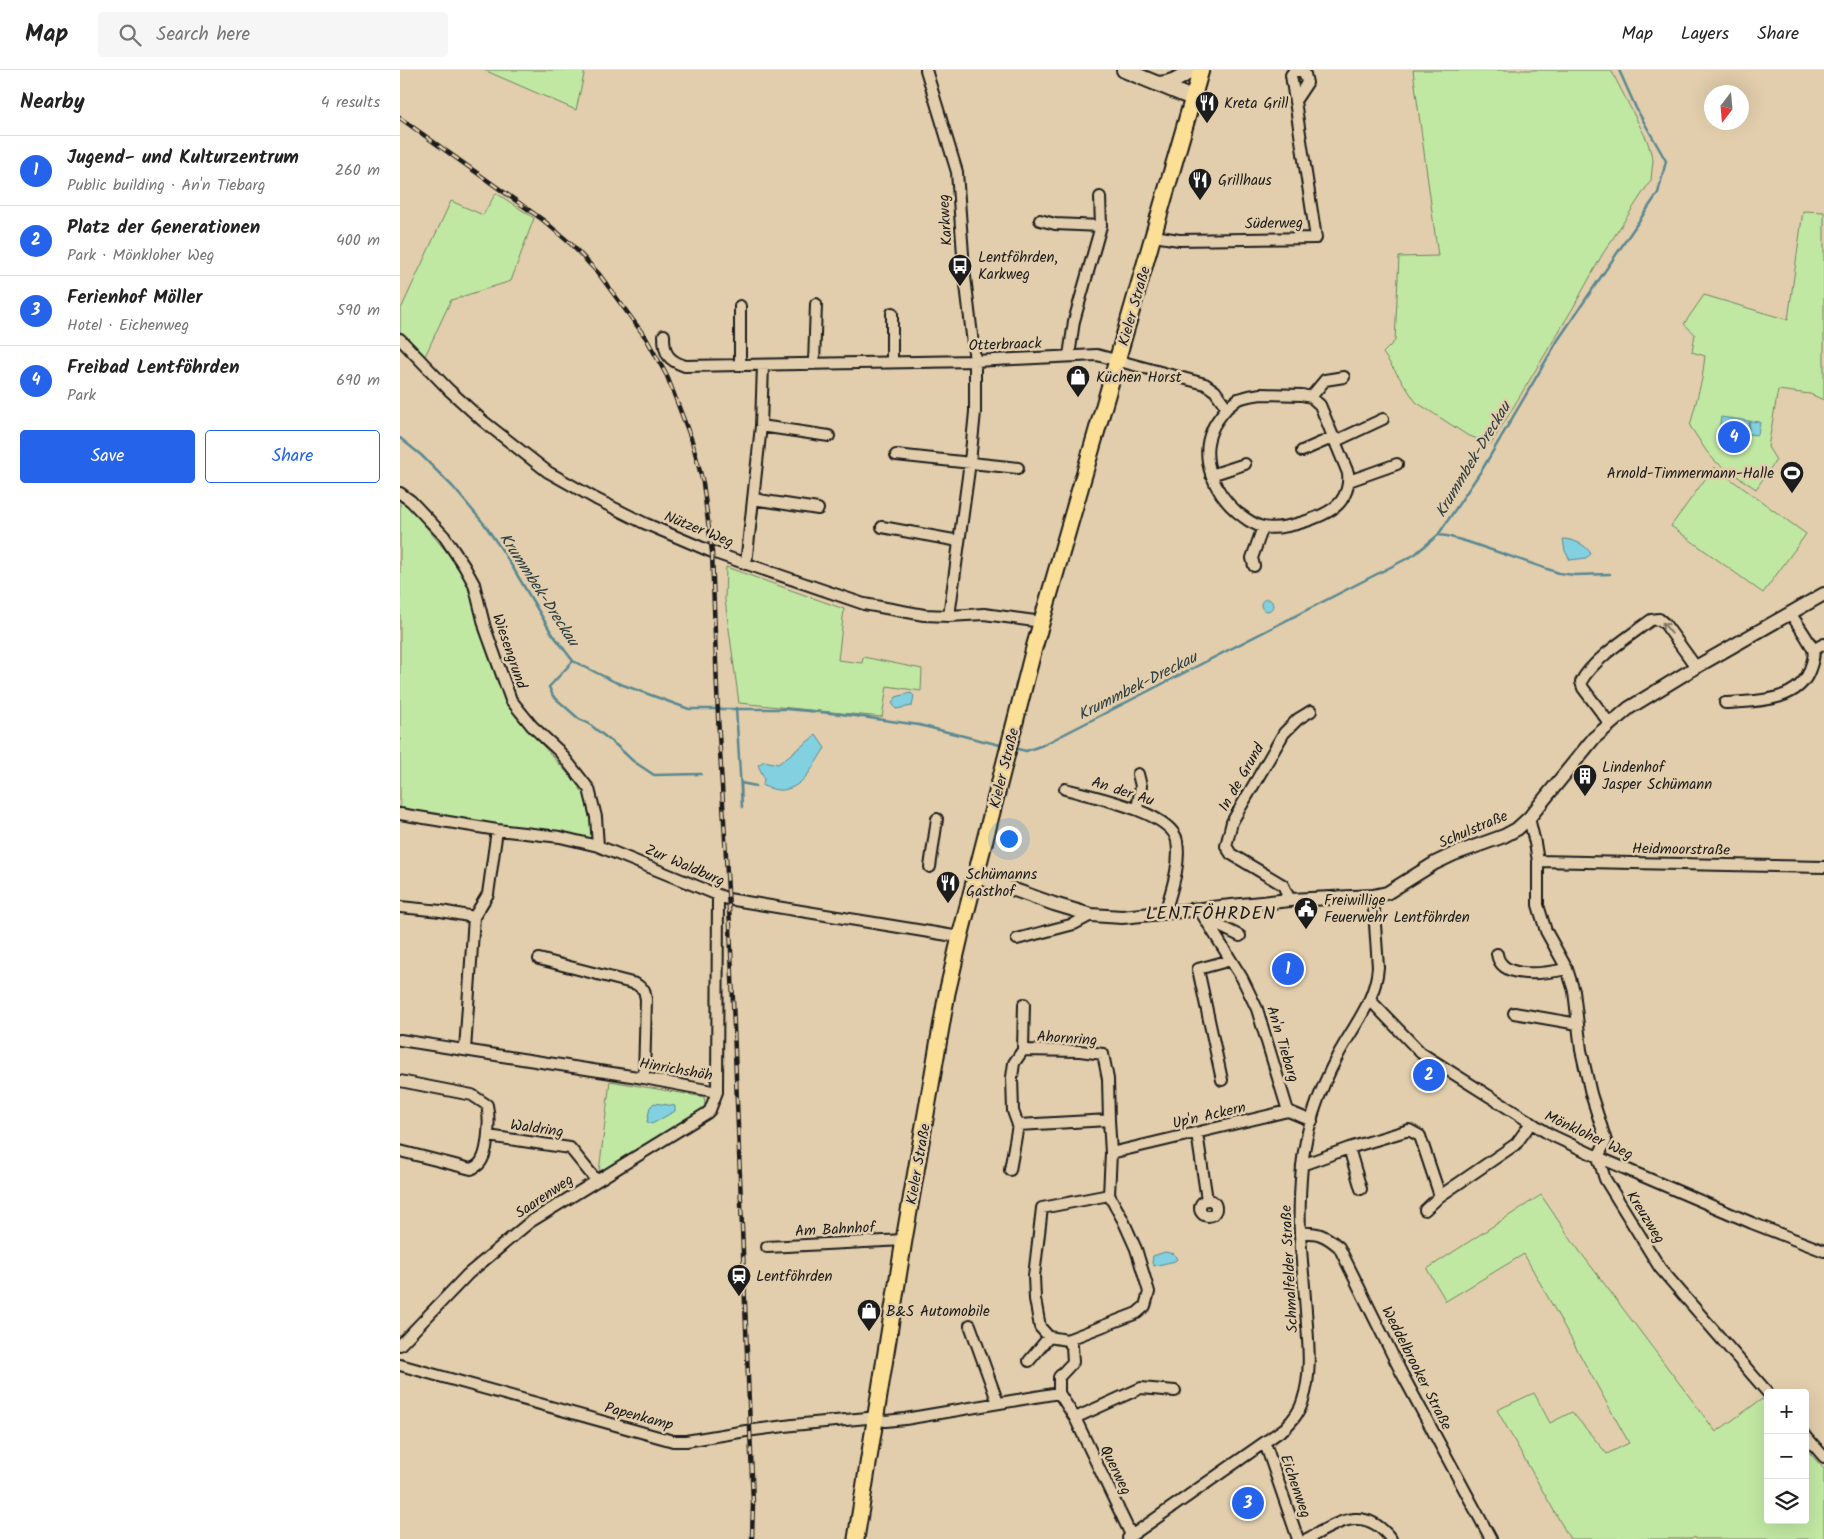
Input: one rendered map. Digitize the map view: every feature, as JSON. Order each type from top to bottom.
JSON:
[{"type":"main road","points":[[1124,70],[1192,98]]},
{"type":"main road","points":[[1157,84],[1164,84],[1181,78],[1191,70]]},
{"type":"main road","name":"Kieler Straße","points":[[856,1539],[904,1240],[947,994],[960,937],[1042,622],[1201,70]]},
{"type":"street","name":"Karkweg","points":[[926,70],[957,172],[964,277],[975,361],[975,412],[950,616]]},
{"type":"street","name":"Süderweg","points":[[1154,236],[1179,240],[1316,238],[1295,101]]},
{"type":"street","points":[[1069,356],[1074,321],[1101,226],[1100,197]]},
{"type":"street","points":[[1040,220],[1055,224],[1101,226]]},
{"type":"street","points":[[814,364],[816,304]]},
{"type":"street","points":[[740,306],[740,364]]},
{"type":"street","points":[[892,313],[892,362]]},
{"type":"street","name":"Otterbraack","points":[[664,335],[664,348],[668,357],[684,366],[975,361],[1097,355],[1205,384],[1215,391],[1227,408]]},
{"type":"street","name":"Nützer Weg","points":[[400,338],[443,384],[483,422],[548,472],[596,500],[644,522],[712,552],[864,604],[924,615],[984,614],[1042,622]]},
{"type":"street","points":[[746,564],[761,426],[763,365]]},
{"type":"street","points":[[1311,397],[1325,380],[1344,377]]},
{"type":"street","points":[[1302,395],[1311,397],[1320,405],[1348,472],[1349,481],[1341,502],[1332,509],[1293,526],[1280,528],[1263,527],[1252,523],[1229,506],[1218,492],[1211,475],[1208,445],[1211,432],[1227,408],[1238,399],[1249,396],[1302,395]]},
{"type":"street","points":[[1302,451],[1384,419]]},
{"type":"street","points":[[761,426],[829,436]]},
{"type":"street","points":[[896,455],[1018,468]]},
{"type":"street","points":[[1211,475],[1245,464]]},
{"type":"street","points":[[1349,481],[1397,464]]},
{"type":"street","name":"Wiesengrund","points":[[400,493],[411,501],[444,536],[464,566],[474,584],[485,628],[511,700],[532,726],[559,751],[589,789],[596,818],[598,846]]},
{"type":"street","points":[[753,499],[818,509]]},
{"type":"street","points":[[882,527],[959,541]]},
{"type":"street","points":[[1254,566],[1252,558],[1263,527]]},
{"type":"street","name":"Schulstraße","points":[[975,878],[981,878],[1091,915],[1122,917],[1202,914],[1290,900],[1373,896],[1387,893],[1435,863],[1517,829],[1529,818],[1594,738],[1629,708],[1696,667],[1824,594]]},
{"type":"street","points":[[1725,703],[1774,698],[1789,693],[1800,686],[1809,674],[1813,660],[1813,650],[1790,613]]},
{"type":"street","points":[[1610,724],[1583,688],[1581,682],[1585,674],[1651,620],[1658,619],[1665,624],[1696,667]]},
{"type":"street","points":[[1813,650],[1824,644]]},
{"type":"street","name":"In de Grund","points":[[1290,900],[1284,885],[1231,854],[1226,846],[1232,822],[1284,733],[1298,719],[1311,711]]},
{"type":"street","points":[[1137,809],[1141,786],[1138,774]]},
{"type":"street","name":"An der Au","points":[[1065,789],[1137,809],[1156,818],[1169,829],[1177,839],[1178,863],[1165,914]]},
{"type":"street","name":"Zur Waldburg","points":[[400,814],[560,838],[598,846],[728,899],[960,937]]},
{"type":"street","points":[[1529,818],[1536,843],[1538,860],[1538,905],[1546,931],[1567,969],[1574,991],[1581,1050],[1591,1094],[1606,1141],[1598,1157]]},
{"type":"street","points":[[930,867],[937,819]]},
{"type":"street","points":[[465,1050],[474,918],[488,894],[497,830]]},
{"type":"street","name":"Heidmoorstraße","points":[[1538,860],[1824,867]]},
{"type":"street","name":"Hinrichshöh","points":[[400,1040],[644,1078],[717,1092],[718,896]]},
{"type":"street","name":"Schmalfelder Straße","points":[[1130,1537],[1285,1428],[1295,1418],[1303,1400],[1307,1384],[1308,1346],[1300,1233],[1302,1165],[1312,1121],[1324,1086],[1338,1056],[1370,1000],[1378,978],[1373,896]]},
{"type":"street","points":[[400,907],[441,911],[474,918]]},
{"type":"street","points":[[1202,914],[1240,936]]},
{"type":"street","name":"An'n Tiebarg","points":[[1202,914],[1242,978],[1257,1009],[1288,1111]]},
{"type":"street","name":"Schulstraße","points":[[1017,938],[1074,924],[1091,915]]},
{"type":"street","points":[[1497,954],[1498,962],[1502,967],[1516,971],[1544,973],[1567,969]]},
{"type":"street","points":[[539,959],[636,984],[644,990],[646,999],[644,1078]]},
{"type":"street","points":[[1222,1080],[1198,969],[1231,960]]},
{"type":"street","name":"Mönkloher Weg","points":[[1370,1000],[1421,1053],[1531,1123],[1598,1157],[1752,1223],[1824,1251]]},
{"type":"street","name":"Ahornring","points":[[1010,1170],[1018,1124],[1013,1111],[1012,1077],[1014,1063],[1023,1050],[1024,1004]]},
{"type":"street","points":[[1514,1013],[1578,1024]]},
{"type":"street","name":"Ahornring","points":[[1023,1050],[1080,1051],[1103,1054],[1108,1079],[1111,1153],[1109,1195]]},
{"type":"street","name":"Waldring","points":[[400,1081],[472,1095],[487,1105],[490,1117],[488,1136],[482,1158],[479,1165],[470,1169],[400,1151]]},
{"type":"street","name":"Saarenweg","points":[[400,1345],[475,1268],[530,1222],[707,1114],[717,1092]]},
{"type":"street","points":[[1288,1111],[1312,1121]]},
{"type":"street","name":"Up'n Ackern","points":[[1111,1153],[1288,1111]]},
{"type":"street","points":[[1018,1124],[1109,1120]]},
{"type":"street","points":[[1425,1210],[1440,1196],[1516,1144],[1531,1123]]},
{"type":"street","points":[[1302,1165],[1349,1148],[1409,1130],[1420,1136],[1440,1196]]},
{"type":"street","points":[[1197,1133],[1207,1200]]},
{"type":"street","name":"Waldring","points":[[488,1136],[570,1148],[596,1180]]},
{"type":"street","points":[[1349,1148],[1361,1189]]},
{"type":"street","name":"Kreuzweg","points":[[1598,1157],[1605,1179],[1660,1268],[1765,1389]]},
{"type":"street","points":[[1109,1195],[1136,1249],[1149,1292],[1145,1306],[1137,1313],[1067,1340],[1048,1337],[1040,1327],[1035,1298],[1034,1276],[1042,1208],[1109,1195]]},
{"type":"street","name":"Weddelbrooker Straße","points":[[1300,1233],[1314,1233],[1327,1237],[1339,1248],[1401,1372],[1491,1539]]},
{"type":"street","name":"Am Bahnhof","points":[[767,1248],[904,1240]]},
{"type":"street","points":[[970,1325],[998,1403]]},
{"type":"street","points":[[1029,1361],[1048,1337]]},
{"type":"street","points":[[876,1420],[886,1422],[1059,1392],[1059,1377],[1073,1362],[1072,1346],[1067,1340]]},
{"type":"street","name":"Papenkamp","points":[[400,1365],[673,1441],[686,1441],[793,1425],[867,1418],[876,1420]]},
{"type":"street","points":[[1074,1418],[1141,1388],[1175,1391]]},
{"type":"street","name":"Querweg","points":[[1059,1392],[1074,1418],[1130,1537]]},
{"type":"street","points":[[1809,1440],[1824,1457]]},
{"type":"street","name":"Eichenweg","points":[[1265,1443],[1298,1539]]},
{"type":"street","points":[[1307,1539],[1348,1519],[1358,1518],[1374,1522],[1391,1539]]},
{"type":"green space","points":[[484,70],[585,70],[576,110]]},
{"type":"green space","points":[[1413,70],[1611,70],[1647,140],[1653,160],[1651,180],[1602,255],[1573,308],[1491,444],[1467,435],[1416,402],[1383,353],[1395,341],[1399,257],[1438,256]]},
{"type":"green space","points":[[496,193],[534,218],[511,281],[451,300],[425,356],[400,331],[400,311],[451,201],[483,215]]},
{"type":"green space","points":[[1803,211],[1824,212],[1824,400],[1810,394],[1778,390],[1768,447],[1776,460],[1756,489],[1716,462],[1690,426],[1702,379],[1705,356],[1692,352],[1695,334],[1684,324],[1704,295],[1788,320]]},
{"type":"green space","points":[[1714,467],[1806,534],[1763,593],[1671,526]]},
{"type":"green space","points":[[400,496],[461,569],[512,711],[584,792],[594,840],[445,819],[400,810]]},
{"type":"green space","points":[[726,567],[844,609],[838,660],[862,663],[863,657],[922,669],[921,691],[887,686],[882,717],[739,703],[725,600]]},
{"type":"green space","points":[[610,1081],[704,1097],[706,1111],[599,1172]]},
{"type":"green space","points":[[1541,1195],[1572,1241],[1716,1432],[1762,1399],[1764,1401],[1764,1524],[1809,1524],[1809,1452],[1824,1469],[1824,1539],[1695,1539],[1694,1537],[1692,1539],[1570,1539],[1497,1410],[1534,1393],[1550,1423],[1572,1412],[1607,1454],[1629,1443],[1524,1254],[1446,1301],[1427,1269]]},
{"type":"water","points":[[1721,417],[1749,421],[1747,434],[1719,430]]},
{"type":"water","points":[[1750,421],[1760,422],[1758,435],[1748,434]]},
{"type":"water","points":[[1563,539],[1579,543],[1591,554],[1586,558],[1570,560],[1565,551]]},
{"type":"water","points":[[1269,599],[1272,600],[1272,610],[1265,611],[1262,610],[1261,603],[1262,600]]},
{"type":"water","points":[[911,693],[914,696],[912,706],[896,709],[892,703],[896,697]]},
{"type":"water","points":[[816,735],[825,748],[803,780],[791,788],[783,790],[763,786],[764,778],[758,765],[764,761],[778,764]]},
{"type":"water","points":[[654,1103],[675,1106],[675,1111],[652,1124],[647,1122],[650,1107]]},
{"type":"water","points":[[1165,1252],[1174,1254],[1177,1259],[1154,1266],[1152,1263],[1153,1256]]},
{"type":"waterway","name":"Krummbek-Dreckau","points":[[1014,748],[1026,751],[1043,745],[1414,555],[1438,535],[1483,468],[1558,340],[1658,193],[1666,161],[1636,108],[1619,70]]},
{"type":"waterway","name":"Krummbek-Dreckau","points":[[400,438],[421,455],[453,487],[485,525],[506,556],[551,632],[573,661],[615,682],[689,709],[786,709],[841,714],[919,725],[1004,746]]},
{"type":"waterway","points":[[1438,535],[1468,542],[1559,573],[1574,575],[1610,574]]},
{"type":"waterway","points":[[573,661],[549,687],[553,696],[579,719],[588,723],[633,761],[654,775],[701,774]]},
{"type":"waterway","points":[[736,708],[742,807],[741,783],[756,786]]},
{"type":"railway","points":[[400,118],[543,220],[571,244],[599,274],[646,338],[667,376],[692,441],[703,483],[712,552],[718,716],[730,926],[753,1503],[752,1539]]},
{"type":"place","name":"Kreta Grill","points":[[1207,124]]},
{"type":"place","name":"Grillhaus","points":[[1200,201]]},
{"type":"place","name":"Lentföhrden, Karkweg","points":[[960,287]]},
{"type":"place","name":"Küchen Horst","points":[[1078,398]]},
{"type":"place","name":"Freibad Lentföhrden","points":[[1734,437]]},
{"type":"place","name":"Arnold-Timmermann-Halle","points":[[1792,494]]},
{"type":"place","name":"Lindenhof Jasper Schümann","points":[[1585,797]]},
{"type":"place","name":"Schümanns Gasthof","points":[[948,904]]},
{"type":"place","name":"Freiwillige Feuerwehr Lentföhrden","points":[[1306,930]]},
{"type":"place","name":"Jugend- und Kulturzentrum","points":[[1288,969]]},
{"type":"place","name":"Platz der Generationen","points":[[1429,1075]]},
{"type":"place","name":"Lentföhrden","points":[[739,1297]]},
{"type":"place","name":"B&S Automobile","points":[[869,1332]]},
{"type":"place","name":"Ferienhof Möller","points":[[1248,1503]]},
{"type":"district","name":"LENTFÖHRDEN","points":[[1211,913]]}]
